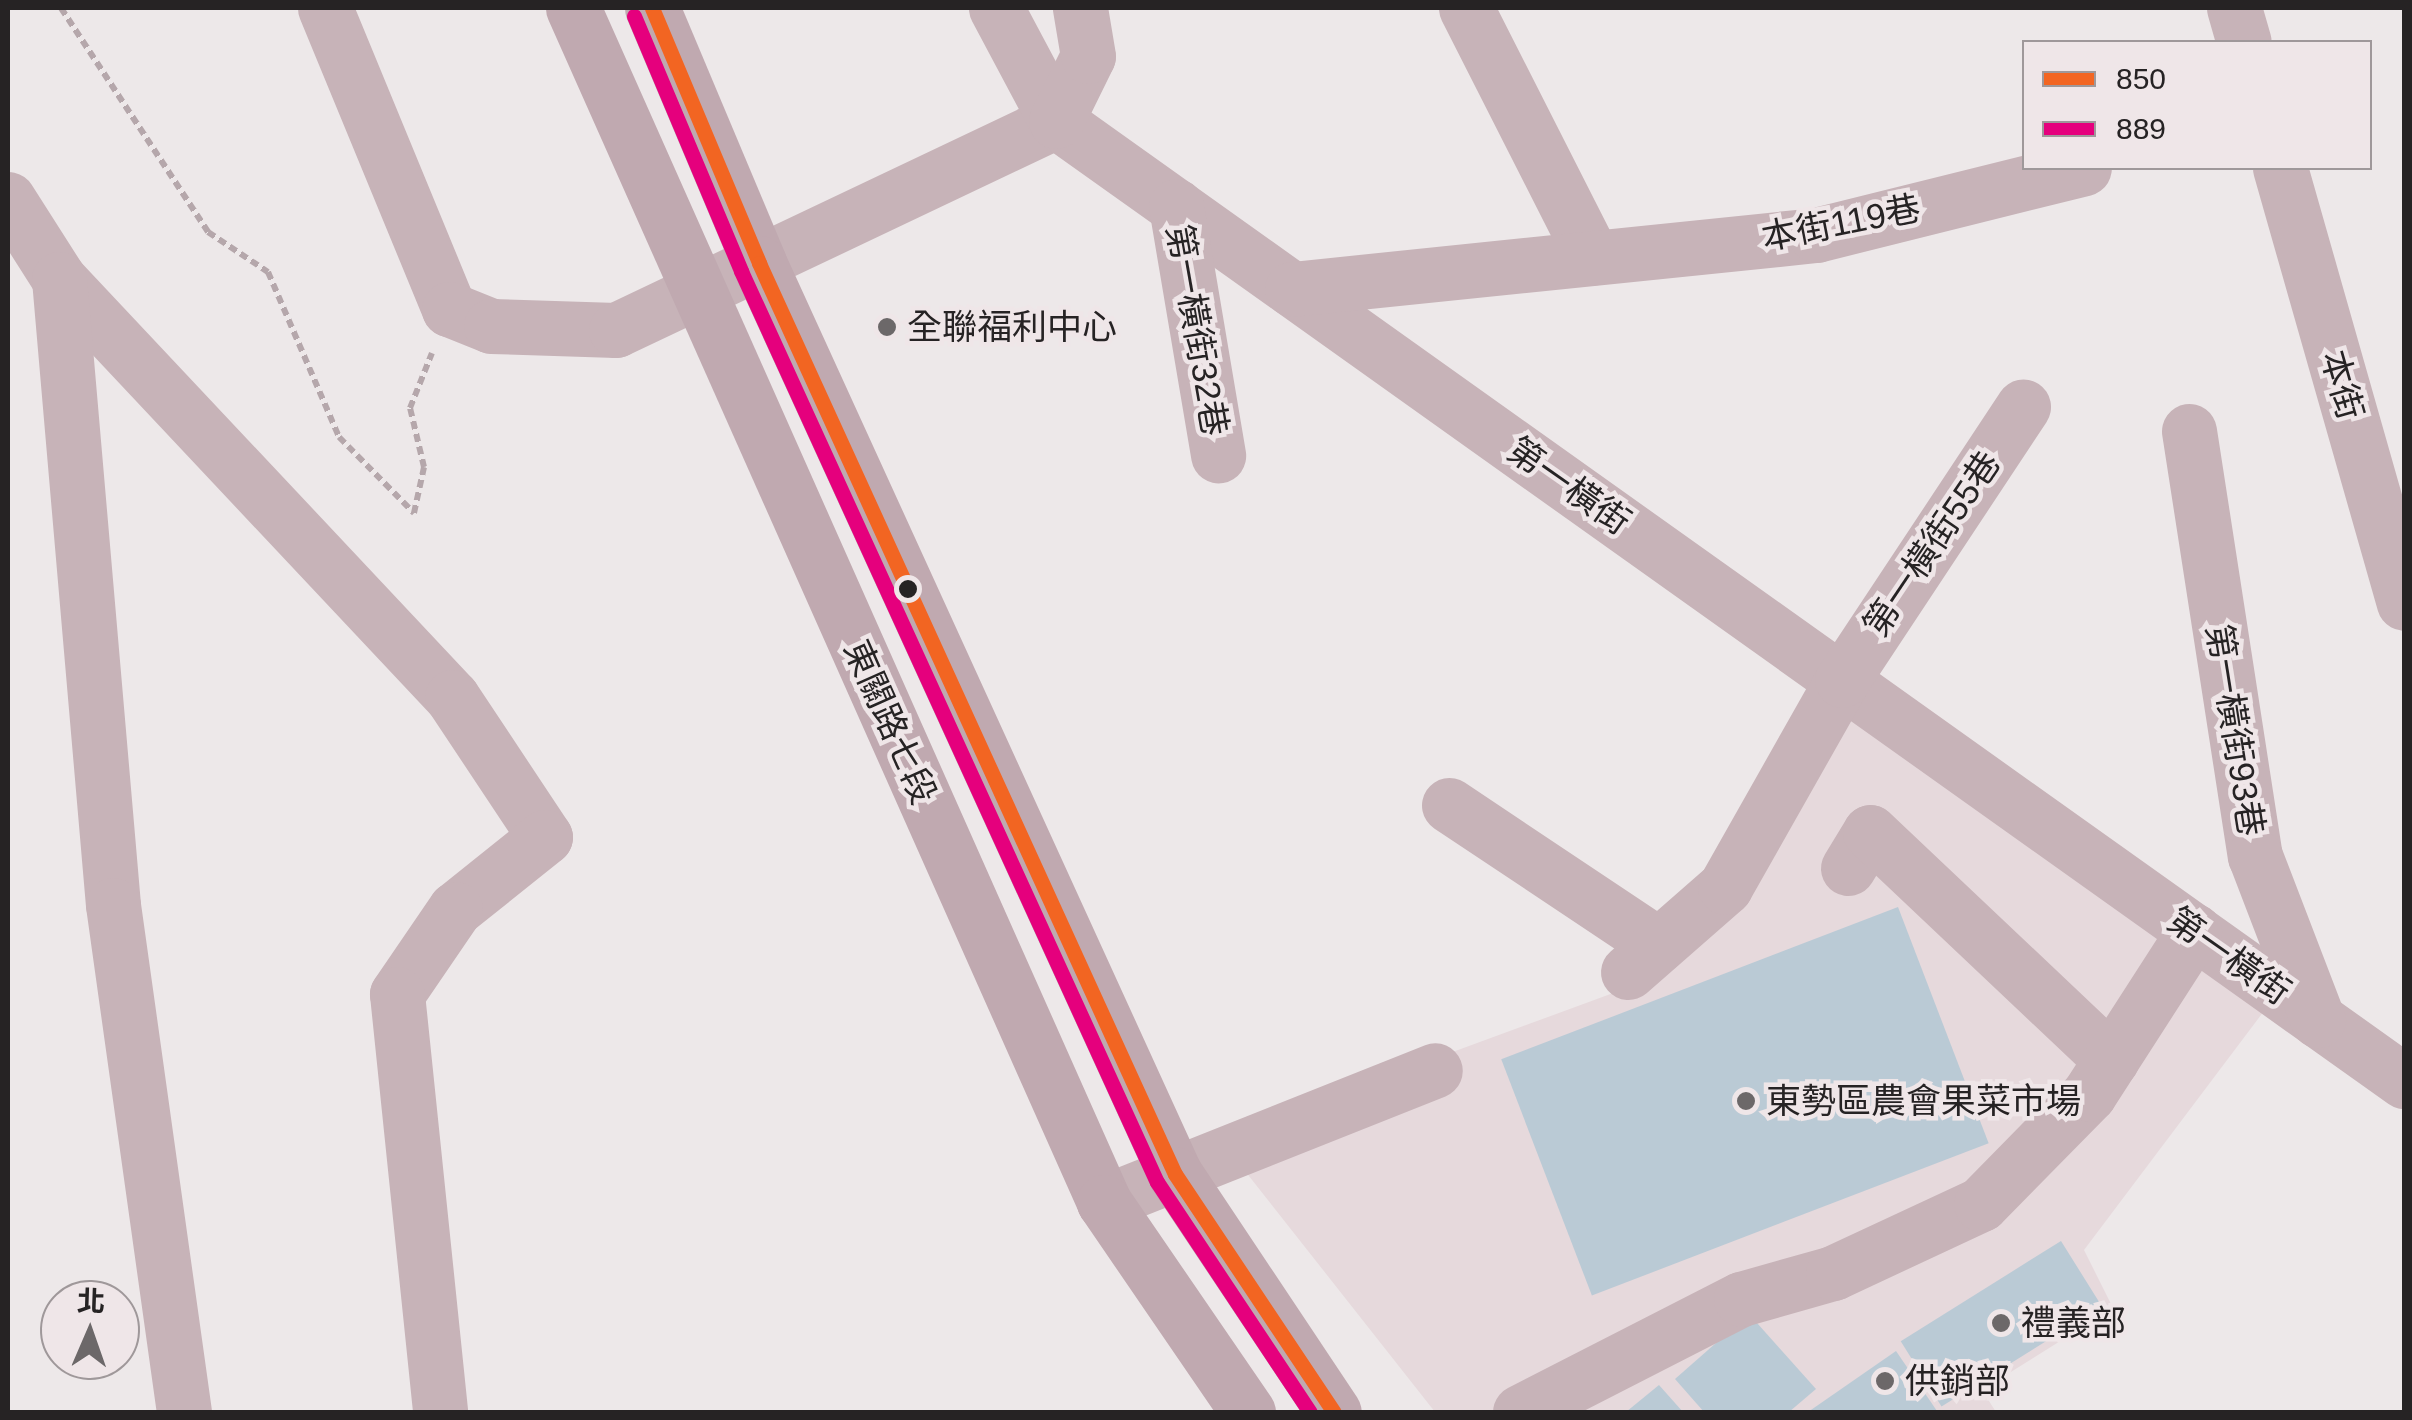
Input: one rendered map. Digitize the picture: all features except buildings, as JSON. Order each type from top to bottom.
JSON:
[{"type":"main road","name":"東關路七段","points":[[574,8],[1104,1202],[1248,1412]]},
{"type":"main road","name":"東關路七段","points":[[652,8],[759,263],[1175,1174],[1334,1412]]},
{"type":"street","points":[[325,8],[449,309],[491,326],[616,330],[700,294],[1056,121],[1088,56],[1080,8]]},
{"type":"street","points":[[996,8],[1056,121]]},
{"type":"street","points":[[1466,8],[1594,258]]},
{"type":"street","points":[[2234,8],[2243,40]]},
{"type":"street","name":"第一橫街","points":[[1056,121],[2404,1081]]},
{"type":"street","name":"本街119巷","points":[[1292,289],[1816,235],[2076,170]]},
{"type":"street","name":"本街","points":[[2281,170],[2404,603]]},
{"type":"street","points":[[8,200],[59,279],[452,697],[545,837],[455,908],[397,994],[440,1412]]},
{"type":"street","name":"第一橫街32巷","points":[[1176,206],[1218,455]]},
{"type":"street","points":[[59,279],[113,905],[184,1412]]},
{"type":"street","name":"第一橫街55巷","points":[[1449,804],[1643,959],[1726,887],[1842,680],[2023,407]]},
{"type":"street","name":"第一橫街93巷","points":[[2189,430],[2255,856],[2318,1020]]},
{"type":"street","points":[[1848,868],[1870,832],[2112,1060]]},
{"type":"street","points":[[1520,1412],[1741,1299],[1833,1273],[1980,1204],[2089,1094],[2194,931]]},
{"type":"street","points":[[1104,1202],[1435,1070]]},
{"type":"path","points":[[61,8],[208,232],[268,272],[340,437],[414,513],[424,467],[410,408],[449,309]]},
{"type":"shaded area","points":[[1843,707],[2267,1007],[2084,1250],[2113,1308],[1982,1390],[1996,1412],[1435,1412],[1219,1138],[1635,985]]},
{"type":"transit line","name":"850","points":[[652,8],[759,263],[1175,1174],[1334,1412]]},
{"type":"transit line","name":"889","points":[[634,16],[741,271],[1157,1182],[1310,1412]]},
{"type":"place","name":"全聯福利中心","points":[[887,327]]},
{"type":"place","name":"東勢區農會果菜市場","points":[[1746,1101]]},
{"type":"place","name":"禮義部","points":[[2001,1323]]},
{"type":"place","name":"供銷部","points":[[1885,1381]]}]
